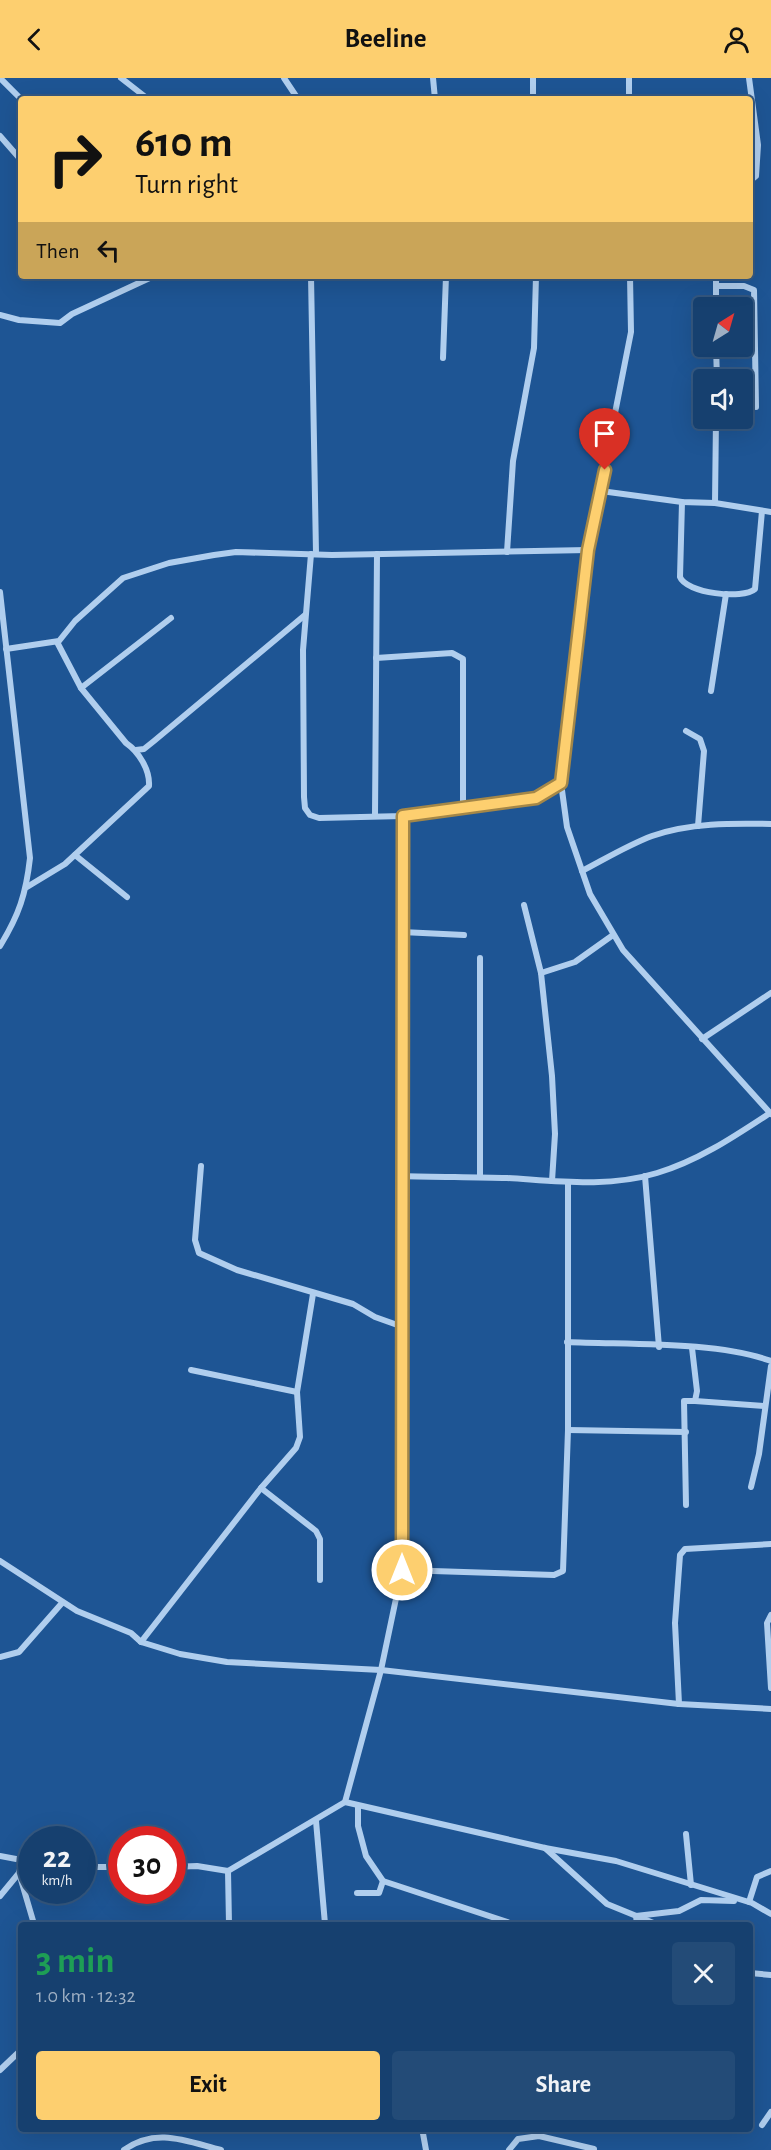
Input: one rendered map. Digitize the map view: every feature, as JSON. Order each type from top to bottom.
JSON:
[{"type":"street","points":[[0,78],[18,96]]},
{"type":"street","points":[[121,78],[143,96]]},
{"type":"street","points":[[284,78],[296,96]]},
{"type":"street","points":[[433,78],[435,96]]},
{"type":"street","points":[[533,78],[533,96]]},
{"type":"street","points":[[629,78],[629,96]]},
{"type":"street","points":[[749,78],[751,96]]},
{"type":"street","points":[[753,108],[758,145],[756,176],[753,178]]},
{"type":"street","points":[[0,136],[18,157]]},
{"type":"street","points":[[0,315],[19,320],[60,323],[72,314],[148,279]]},
{"type":"street","points":[[311,279],[313,553],[305,615],[303,749],[305,808],[310,815],[318,818],[403,816],[463,806],[536,798],[561,783]]},
{"type":"street","points":[[443,358],[446,279]]},
{"type":"street","points":[[507,552],[513,461],[534,348],[536,279]]},
{"type":"street","points":[[402,1176],[480,1177],[568,1183],[645,1176],[684,1164],[770,1114],[623,950],[590,894],[567,827],[561,783],[588,550],[631,332],[630,279]]},
{"type":"street","points":[[716,279],[716,297]]},
{"type":"street","points":[[716,286],[744,286],[754,290],[756,408]]},
{"type":"street","points":[[715,503],[716,429]]},
{"type":"street","points":[[601,491],[682,502],[715,503],[771,512]]},
{"type":"street","points":[[682,502],[680,577],[682,584],[689,588],[726,594],[751,593],[755,589],[762,511]]},
{"type":"street","points":[[6,649],[57,642],[75,621],[123,578],[169,563],[236,552],[376,554],[588,550]]},
{"type":"street","points":[[375,816],[376,554]]},
{"type":"street","points":[[0,592],[30,858],[27,887],[17,919],[0,945]]},
{"type":"street","points":[[711,692],[726,594]]},
{"type":"street","points":[[136,750],[154,741],[305,615]]},
{"type":"street","points":[[81,688],[171,618]]},
{"type":"street","points":[[27,887],[75,855],[149,786],[150,777],[136,750],[126,743],[81,688],[57,642]]},
{"type":"street","points":[[376,658],[452,653],[463,659],[463,806]]},
{"type":"street","points":[[686,731],[700,739],[704,751],[698,826]]},
{"type":"street","points":[[186,1866],[228,1871],[345,1802],[381,1670],[402,1570],[403,816]]},
{"type":"street","points":[[582,870],[652,837],[698,826],[771,824]]},
{"type":"street","points":[[75,855],[127,897]]},
{"type":"street","points":[[524,905],[542,973],[555,1134],[552,1181]]},
{"type":"street","points":[[402,932],[464,935]]},
{"type":"street","points":[[542,973],[575,962],[613,935]]},
{"type":"street","points":[[480,958],[480,1177]]},
{"type":"street","points":[[702,1039],[771,993]]},
{"type":"street","points":[[201,1166],[195,1240],[199,1253],[237,1270],[353,1304],[375,1317],[403,1327]]},
{"type":"street","points":[[645,1176],[658,1347]]},
{"type":"street","points":[[402,1570],[554,1575],[563,1571],[568,1431],[568,1183]]},
{"type":"street","points":[[141,1642],[261,1488],[296,1448],[300,1437],[297,1392],[313,1294]]},
{"type":"street","points":[[567,1342],[692,1348],[752,1355],[771,1364],[759,1454],[751,1487]]},
{"type":"street","points":[[692,1348],[697,1391],[695,1401]]},
{"type":"street","points":[[191,1371],[297,1392]]},
{"type":"street","points":[[686,1505],[684,1401],[765,1406]]},
{"type":"street","points":[[568,1431],[686,1432]]},
{"type":"street","points":[[261,1488],[316,1531],[320,1539],[320,1580]]},
{"type":"street","points":[[679,1704],[675,1623],[680,1555],[685,1549],[771,1544]]},
{"type":"street","points":[[0,1562],[62,1603],[131,1633],[141,1642],[180,1654],[227,1662],[381,1670],[679,1704],[771,1709]]},
{"type":"street","points":[[0,1657],[19,1652],[62,1603]]},
{"type":"street","points":[[771,1615],[766,1623],[771,1688]]},
{"type":"street","points":[[345,1802],[358,1807],[545,1848],[616,1861],[749,1902],[771,1914]]},
{"type":"street","points":[[358,1807],[358,1826],[366,1856],[383,1881],[507,1922]]},
{"type":"street","points":[[316,1821],[325,1922]]},
{"type":"street","points":[[686,1834],[691,1885]]},
{"type":"street","points":[[545,1848],[607,1904],[651,1922]]},
{"type":"street","points":[[0,1856],[18,1860]]},
{"type":"street","points":[[228,1871],[229,1922]]},
{"type":"street","points":[[749,1902],[757,1877],[771,1871]]},
{"type":"street","points":[[0,1896],[18,1874]]},
{"type":"street","points":[[357,1893],[379,1893],[383,1881]]},
{"type":"street","points":[[636,1916],[679,1911],[701,1900],[741,1900]]},
{"type":"street","points":[[28,1904],[33,1922]]},
{"type":"street","points":[[636,1916],[637,1922]]},
{"type":"street","points":[[753,1973],[771,1975]]},
{"type":"street","points":[[0,2070],[18,2053]]},
{"type":"street","points":[[762,2125],[771,2112]]},
{"type":"street","points":[[423,2132],[426,2150]]},
{"type":"street","points":[[124,2150],[130,2145],[164,2135],[220,2150]]},
{"type":"street","points":[[509,2150],[518,2139],[539,2136],[594,2149]]},
{"type":"route","points":[[402,1570],[403,816],[463,806],[536,798],[561,783],[588,550],[605,470]]}]
